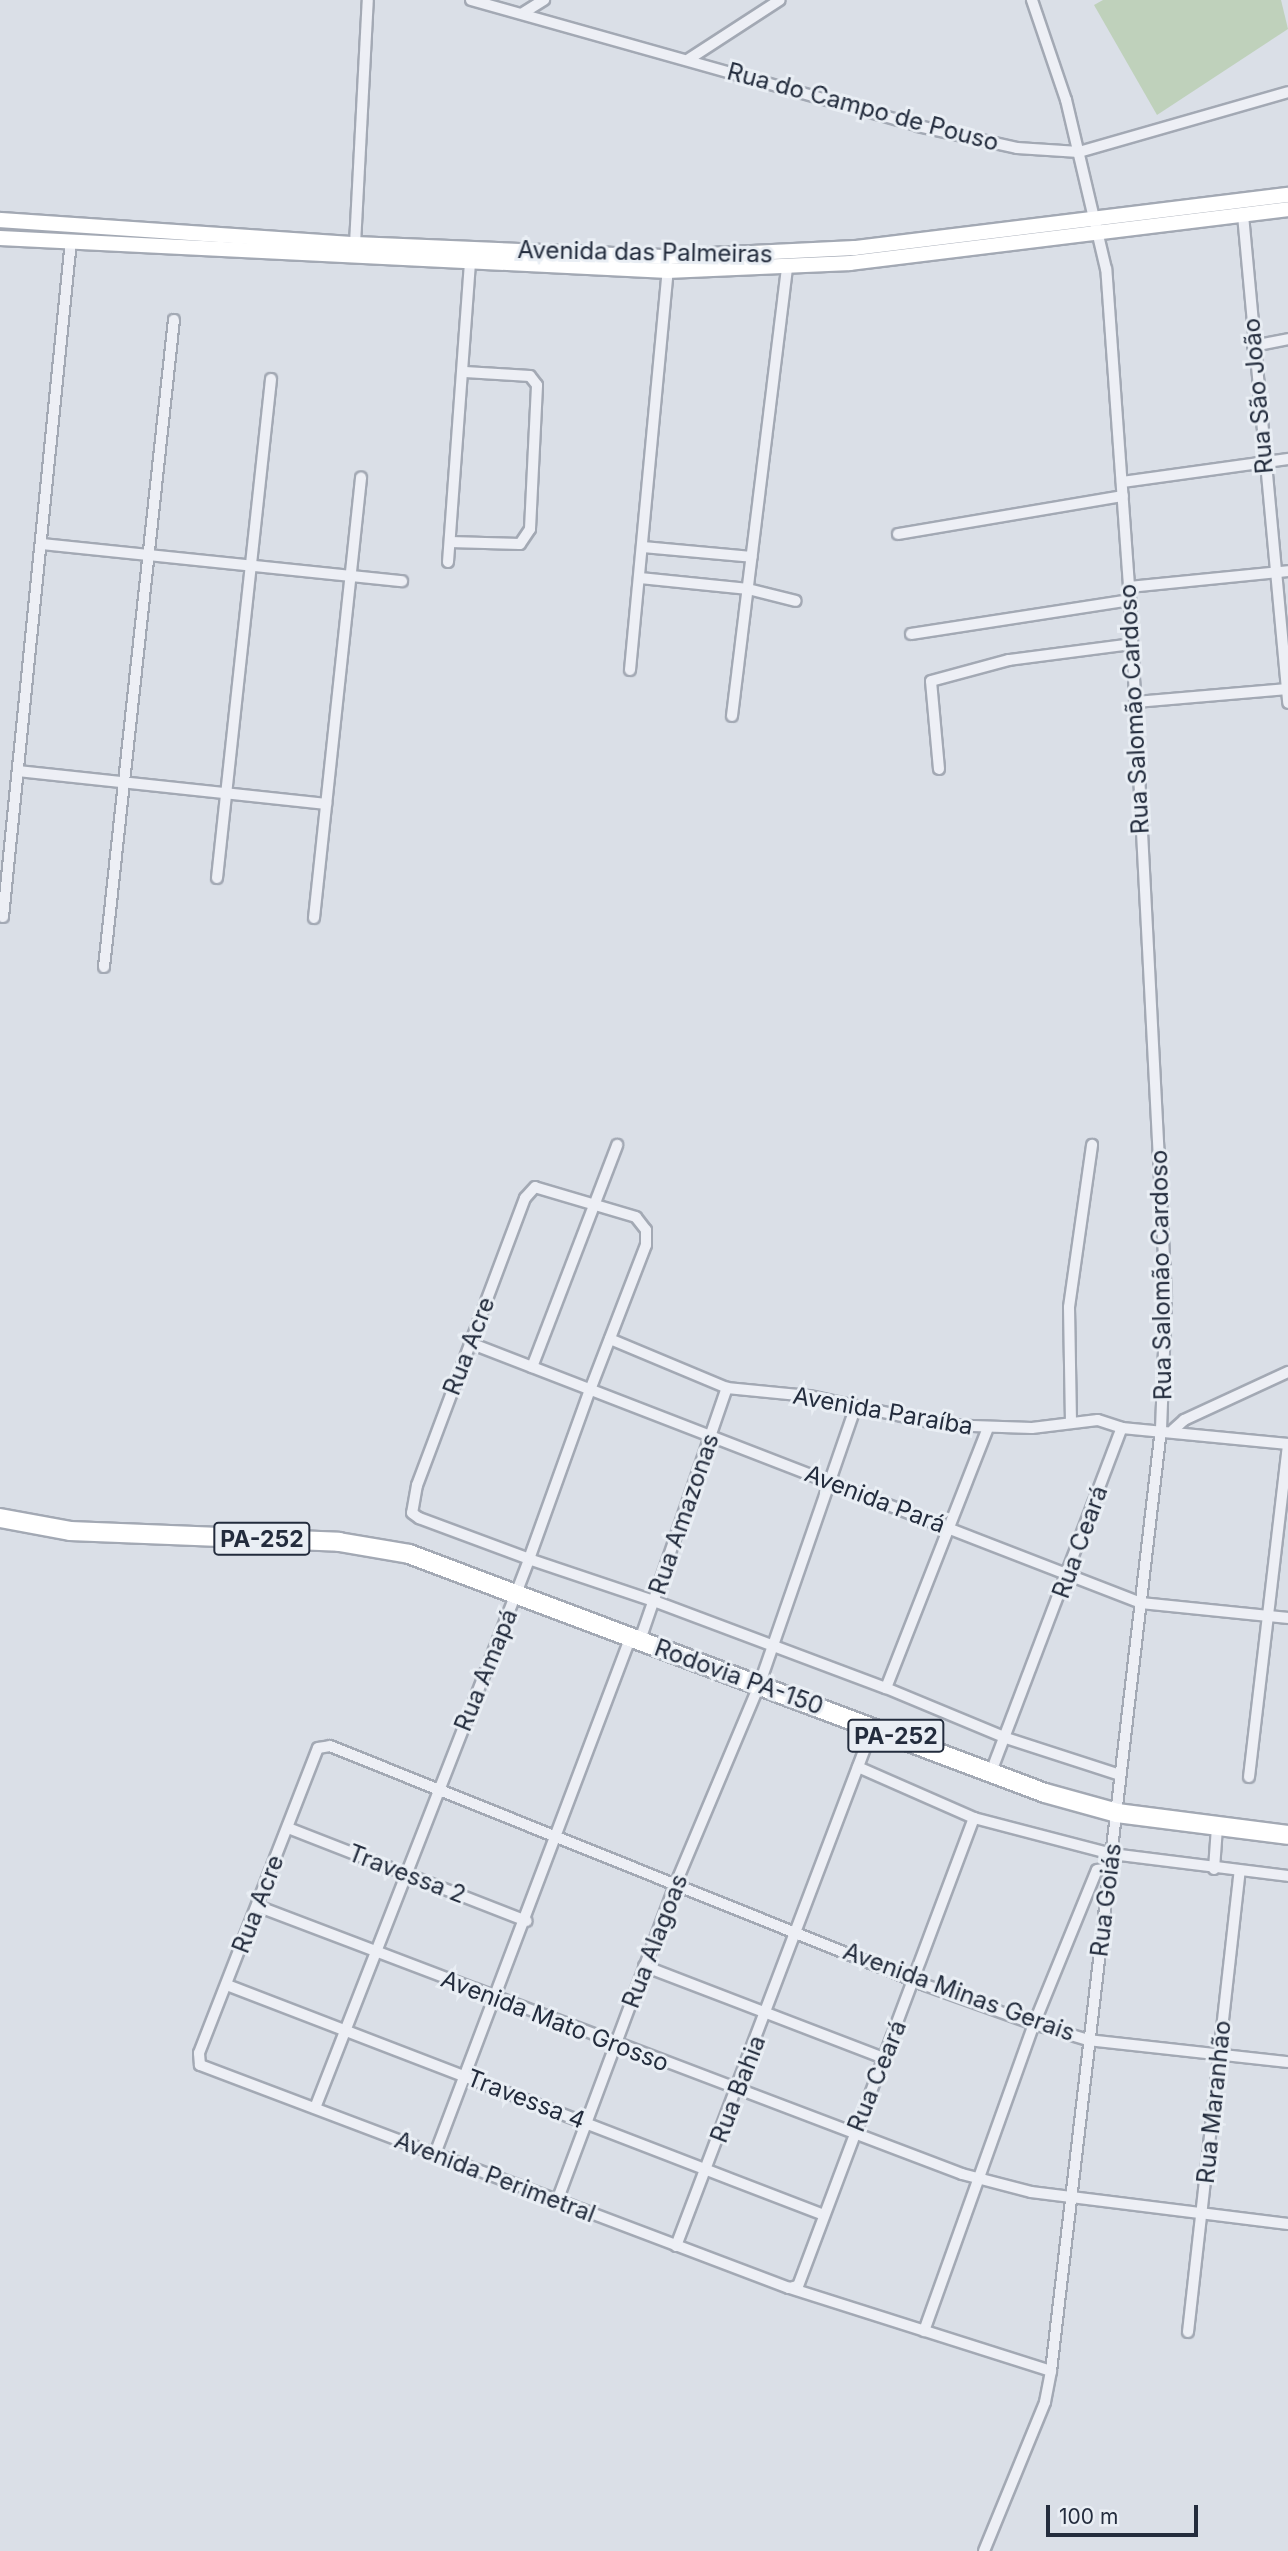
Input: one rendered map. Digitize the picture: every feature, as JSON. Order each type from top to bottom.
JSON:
[{"type":"highway","name":"PA-252","points":[[0,1518],[70,1531],[374,1546],[517,1591]]},
{"type":"highway","name":"Rodovia PA-150","points":[[517,1591],[991,1772],[1117,1813],[1288,1835]]},
{"type":"main road","name":"Avenida das Palmeiras","points":[[0,220],[355,244],[669,257],[793,253],[1288,195]]},
{"type":"main road","name":"Avenida das Palmeiras","points":[[0,238],[668,271],[787,267],[1288,209]]},
{"type":"street","points":[[355,244],[368,0]]},
{"type":"street","name":"Rua do Campo de Pouso","points":[[471,0],[967,139],[1079,152]]},
{"type":"street","points":[[523,13],[544,0]]},
{"type":"street","points":[[689,59],[780,0]]},
{"type":"street","name":"Rua Salomão Cardoso","points":[[1032,0],[1079,152],[1099,232],[1130,600],[1146,975],[1164,1240],[1167,1430]]},
{"type":"street","points":[[1079,152],[1288,92]]},
{"type":"street","name":"Rua São João","points":[[1243,215],[1288,703]]},
{"type":"street","points":[[3,917],[71,242]]},
{"type":"street","points":[[448,562],[465,372],[470,263]]},
{"type":"street","points":[[732,716],[787,267]]},
{"type":"street","points":[[630,670],[668,271]]},
{"type":"street","points":[[104,967],[174,320]]},
{"type":"street","points":[[1253,346],[1288,340]]},
{"type":"street","points":[[450,542],[512,545],[525,541],[530,529],[537,385],[523,375],[465,372]]},
{"type":"street","points":[[217,878],[271,379]]},
{"type":"street","points":[[1122,482],[1288,459]]},
{"type":"street","points":[[314,918],[361,478]]},
{"type":"street","points":[[898,534],[1123,496]]},
{"type":"street","points":[[41,544],[402,581]]},
{"type":"street","points":[[643,547],[752,557]]},
{"type":"street","points":[[1129,587],[1288,571]]},
{"type":"street","points":[[640,578],[748,589],[796,601]]},
{"type":"street","points":[[911,634],[1130,600]]},
{"type":"street","points":[[939,769],[931,681],[1009,660],[1132,644]]},
{"type":"street","points":[[1135,702],[1287,689]]},
{"type":"street","points":[[18,771],[326,804]]},
{"type":"street","points":[[532,1367],[618,1145]]},
{"type":"street","points":[[1071,1422],[1069,1307],[1092,1145]]},
{"type":"street","name":"Rua Acre","points":[[529,1559],[412,1513],[417,1485],[525,1198],[540,1186],[594,1202]]},
{"type":"street","name":"Rua Amapá","points":[[315,2108],[517,1591],[646,1245],[646,1230],[636,1217],[594,1202]]},
{"type":"street","name":"Avenida Paraíba","points":[[610,1339],[727,1388],[856,1406],[987,1430],[1107,1420],[1122,1428],[1167,1430],[1288,1444]]},
{"type":"street","name":"Avenida Pará","points":[[470,1343],[1141,1603],[1288,1618]]},
{"type":"street","points":[[1167,1430],[1288,1371]]},
{"type":"street","name":"Rua Amazonas","points":[[558,1836],[635,1638],[654,1601],[727,1388]]},
{"type":"street","points":[[772,1647],[856,1406]]},
{"type":"street","name":"Rua Ceará","points":[[991,1772],[1068,1576],[1122,1428]]},
{"type":"street","points":[[886,1688],[987,1430]]},
{"type":"street","name":"Rua Goiás","points":[[984,2551],[1045,2402],[1051,2371],[1141,1603],[1167,1430]]},
{"type":"street","points":[[1248,1777],[1288,1444]]},
{"type":"street","points":[[529,1559],[654,1601],[886,1688],[1006,1738],[1120,1775]]},
{"type":"street","name":"Rua Alagoas","points":[[556,2200],[676,1883],[760,1683],[772,1647]]},
{"type":"street","name":"Rua Bahia","points":[[676,2246],[799,1931],[873,1727]]},
{"type":"street","name":"Rua Acre","points":[[200,2065],[199,2053],[288,1828],[314,1754],[323,1746],[438,1789]]},
{"type":"street","points":[[858,1767],[974,1818],[1112,1854],[1214,1869],[1288,1876]]},
{"type":"street","points":[[438,1789],[799,1931]]},
{"type":"street","name":"Rua Ceará","points":[[789,2288],[797,2286],[974,1818]]},
{"type":"street","points":[[1214,1869],[1217,1827]]},
{"type":"street","name":"Travessa 2","points":[[288,1828],[526,1921]]},
{"type":"street","points":[[435,2154],[558,1836]]},
{"type":"street","points":[[924,2331],[1034,2024],[1097,1870],[1111,1868]]},
{"type":"street","name":"Rua Maranhão","points":[[1188,2332],[1240,1871]]},
{"type":"street","name":"Avenida Mato Grosso","points":[[257,1906],[615,2046],[854,2134],[978,2178],[1073,2198]]},
{"type":"street","name":"Avenida Minas Gerais","points":[[799,1931],[914,1980],[1034,2024],[1088,2040],[1288,2062]]},
{"type":"street","points":[[645,1966],[884,2058]]},
{"type":"street","name":"Travessa 4","points":[[227,1985],[824,2215]]},
{"type":"street","name":"Avenida Perimetral","points":[[200,2065],[789,2288],[1051,2371]]},
{"type":"street","points":[[1073,2198],[1202,2216],[1288,2224]]},
{"type":"green space","points":[[1103,0],[1281,0],[1288,29],[1157,115],[1094,5]]}]
